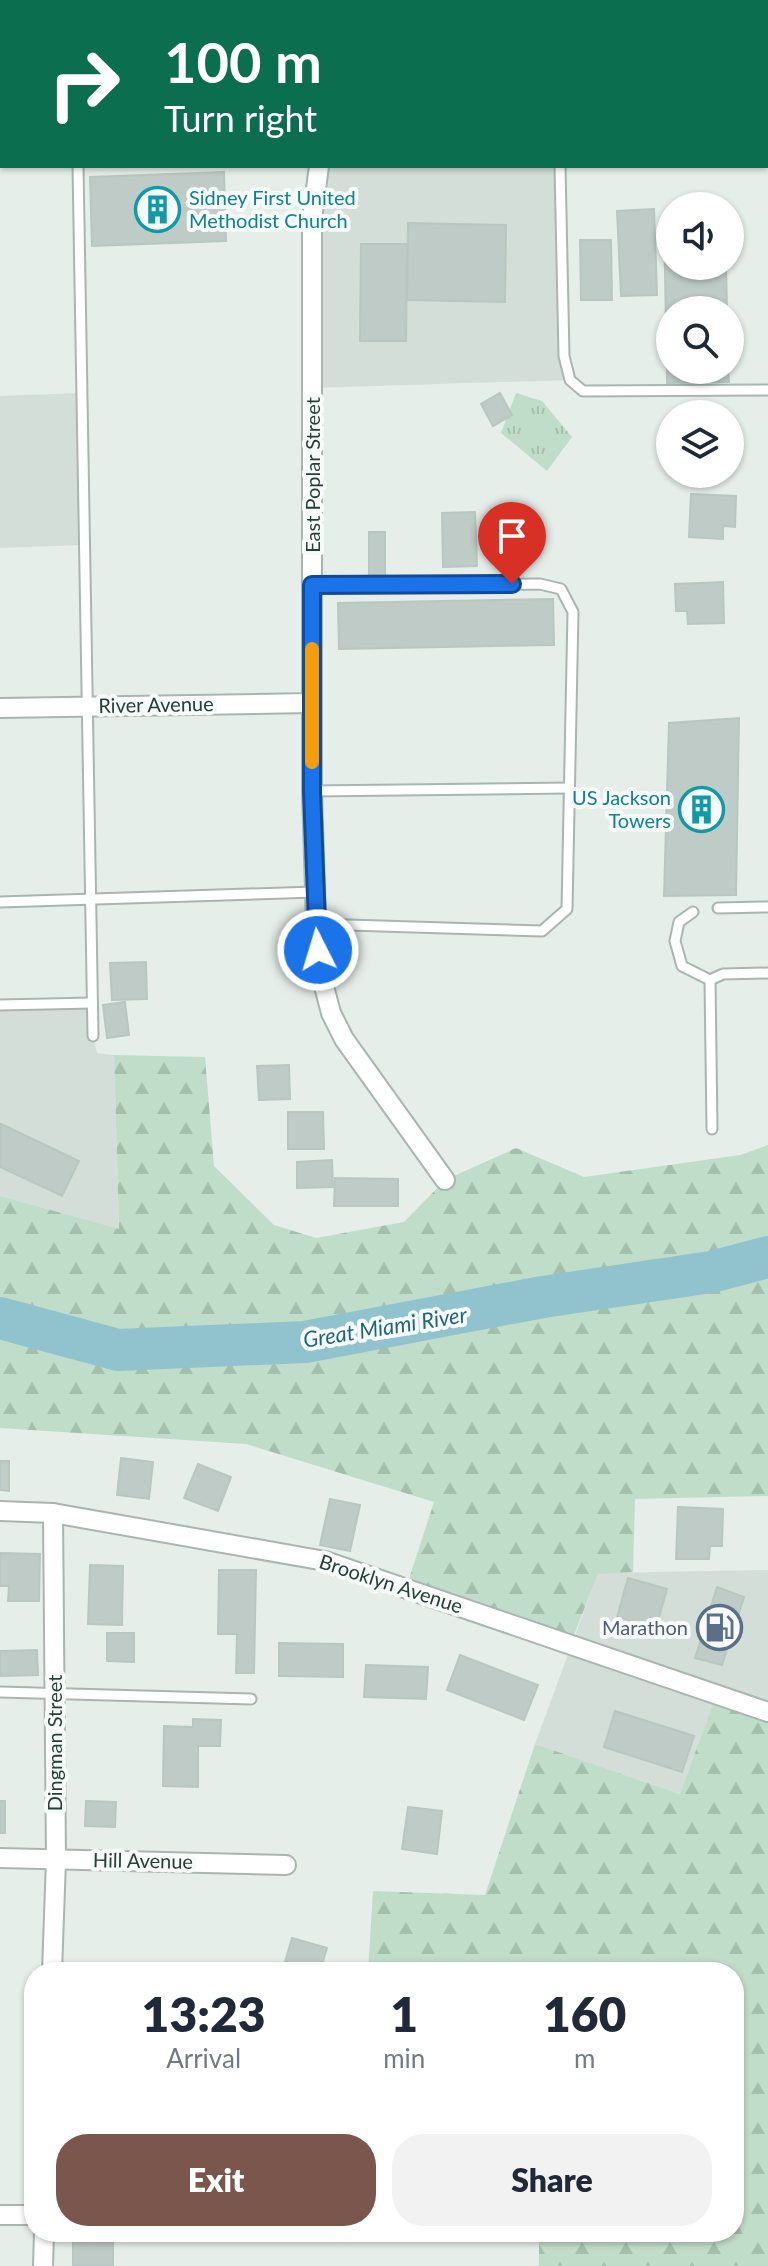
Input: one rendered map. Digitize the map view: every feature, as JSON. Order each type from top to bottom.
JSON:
[{"type":"street","name":"East Poplar Street","points":[[319,168],[312,219],[312,791],[316,924],[321,975],[331,1013],[344,1039],[445,1180]]},
{"type":"street","name":"River Avenue","points":[[0,708],[312,703]]},
{"type":"street","name":"Brooklyn Avenue","points":[[0,1511],[53,1513],[325,1561],[768,1712]]},
{"type":"street","name":"Dingman Street","points":[[52,1962],[56,1860],[53,1513]]},
{"type":"street","name":"Hill Avenue","points":[[0,1858],[286,1865]]},
{"type":"street","points":[[0,2215],[24,2215]]},
{"type":"street","points":[[43,2266],[44,2242]]},
{"type":"lane","points":[[78,168],[93,1036]]},
{"type":"lane","points":[[560,168],[564,356],[570,380],[583,391],[597,392],[768,390]]},
{"type":"lane","points":[[312,585],[540,584],[561,589],[573,612],[567,909],[542,931],[316,924]]},
{"type":"lane","points":[[312,791],[569,788]]},
{"type":"lane","points":[[0,902],[315,892]]},
{"type":"lane","points":[[718,908],[768,907]]},
{"type":"lane","points":[[693,912],[679,922],[675,941],[682,966],[710,980]]},
{"type":"lane","points":[[710,980],[723,974],[768,973]]},
{"type":"lane","points":[[710,980],[712,1129]]},
{"type":"lane","points":[[0,1005],[92,1003]]},
{"type":"lane","points":[[0,1692],[251,1699]]},
{"type":"shaded area","points":[[319,168],[560,168],[564,356],[570,380],[313,388]]},
{"type":"shaded area","points":[[81,393],[83,545],[0,548],[0,396]]},
{"type":"shaded area","points":[[92,1003],[97,1053],[114,1055],[119,1230],[0,1196],[0,1005]]},
{"type":"shaded area","points":[[768,1570],[768,1712],[716,1695],[680,1794],[535,1744],[598,1573]]},
{"type":"green space","points":[[516,393],[542,401],[572,437],[547,471],[501,433]]},
{"type":"green space","points":[[114,1055],[205,1057],[214,1166],[274,1225],[316,1238],[404,1222],[445,1180],[516,1148],[584,1177],[740,1155],[768,1145],[768,1496],[635,1499],[633,1572],[598,1574],[570,1645],[406,1588],[434,1502],[246,1444],[0,1428],[0,1196],[119,1229]]},
{"type":"green space","points":[[716,1695],[768,1712],[768,2266],[539,2266],[539,2242],[744,2242],[744,1962],[369,1962],[373,1891],[485,1895],[535,1744],[680,1794]]},
{"type":"building","name":"Sidney First United Methodist Church","points":[[224,172],[226,241],[92,246],[90,177]]},
{"type":"building","points":[[654,209],[657,295],[621,296],[617,211]]},
{"type":"building","points":[[408,223],[506,225],[505,302],[407,300]]},
{"type":"building","points":[[580,240],[611,240],[612,300],[581,300]]},
{"type":"building","points":[[361,244],[407,244],[406,341],[360,341]]},
{"type":"building","points":[[665,280],[726,280],[727,296],[665,296]]},
{"type":"building","points":[[500,393],[512,415],[493,426],[481,404]]},
{"type":"building","points":[[691,494],[736,496],[735,527],[723,526],[723,539],[689,537]]},
{"type":"building","points":[[475,512],[477,566],[443,567],[442,513]]},
{"type":"building","points":[[369,532],[385,532],[385,575],[369,575]]},
{"type":"building","points":[[723,582],[724,623],[688,624],[687,611],[676,611],[675,584]]},
{"type":"building","points":[[553,599],[554,645],[339,649],[338,603]]},
{"type":"building","name":"US Jackson Towers","points":[[739,718],[736,895],[664,896],[669,723]]},
{"type":"building","points":[[146,962],[147,999],[112,1000],[110,963]]},
{"type":"building","points":[[125,1002],[129,1035],[107,1038],[103,1005]]},
{"type":"building","points":[[289,1065],[290,1099],[259,1100],[257,1066]]},
{"type":"building","points":[[288,1112],[323,1112],[324,1149],[288,1149]]},
{"type":"building","points":[[1,1124],[79,1161],[62,1196],[0,1167]]},
{"type":"building","points":[[332,1160],[333,1187],[297,1188],[297,1162]]},
{"type":"building","points":[[335,1178],[398,1179],[398,1206],[334,1206]]},
{"type":"building","points":[[121,1458],[153,1462],[149,1499],[117,1495]]},
{"type":"building","points":[[0,1461],[9,1461],[9,1491],[0,1490]]},
{"type":"building","points":[[198,1464],[231,1477],[218,1511],[184,1498]]},
{"type":"building","points":[[330,1499],[360,1505],[350,1551],[320,1545]]},
{"type":"building","points":[[678,1507],[723,1509],[722,1546],[710,1546],[709,1559],[676,1559]]},
{"type":"building","points":[[0,1553],[40,1554],[39,1601],[8,1601],[9,1586],[0,1586]]},
{"type":"building","points":[[90,1565],[123,1566],[122,1625],[88,1624]]},
{"type":"building","points":[[219,1570],[256,1570],[254,1673],[236,1673],[237,1634],[218,1634]]},
{"type":"building","points":[[628,1578],[667,1589],[656,1628],[617,1617]]},
{"type":"building","name":"Marathon","points":[[717,1587],[744,1597],[722,1665],[695,1658]]},
{"type":"building","points":[[107,1633],[134,1633],[134,1662],[107,1661]]},
{"type":"building","points":[[279,1643],[343,1644],[343,1677],[279,1676]]},
{"type":"building","points":[[37,1650],[38,1675],[0,1676],[0,1651]]},
{"type":"building","points":[[460,1655],[538,1685],[524,1720],[447,1690]]},
{"type":"building","points":[[366,1665],[428,1667],[426,1699],[364,1697]]},
{"type":"building","points":[[615,1711],[694,1736],[682,1772],[604,1747]]},
{"type":"building","points":[[193,1719],[221,1720],[220,1746],[198,1746],[198,1787],[163,1786],[164,1726],[193,1727]]},
{"type":"building","points":[[0,1801],[5,1801],[5,1833],[0,1833]]},
{"type":"building","points":[[86,1801],[116,1802],[115,1827],[85,1826]]},
{"type":"building","points":[[408,1807],[442,1811],[437,1854],[402,1849]]},
{"type":"building","points":[[292,1938],[327,1948],[323,1962],[285,1962]]},
{"type":"building","points":[[73,2242],[113,2242],[113,2266],[73,2266]]},
{"type":"waterway","name":"Great Miami River","points":[[0,1318],[118,1350],[305,1342],[543,1297],[711,1272],[768,1257]]},
{"type":"slow traffic","points":[[312,649],[312,762]]},
{"type":"place","name":"Sidney First United Methodist Church","points":[[158,209]]},
{"type":"place","name":"US Jackson Towers","points":[[702,809]]},
{"type":"place","name":"Marathon","points":[[719,1628]]},
{"type":"route","points":[[318,950],[312,791],[312,585],[512,584]]}]
